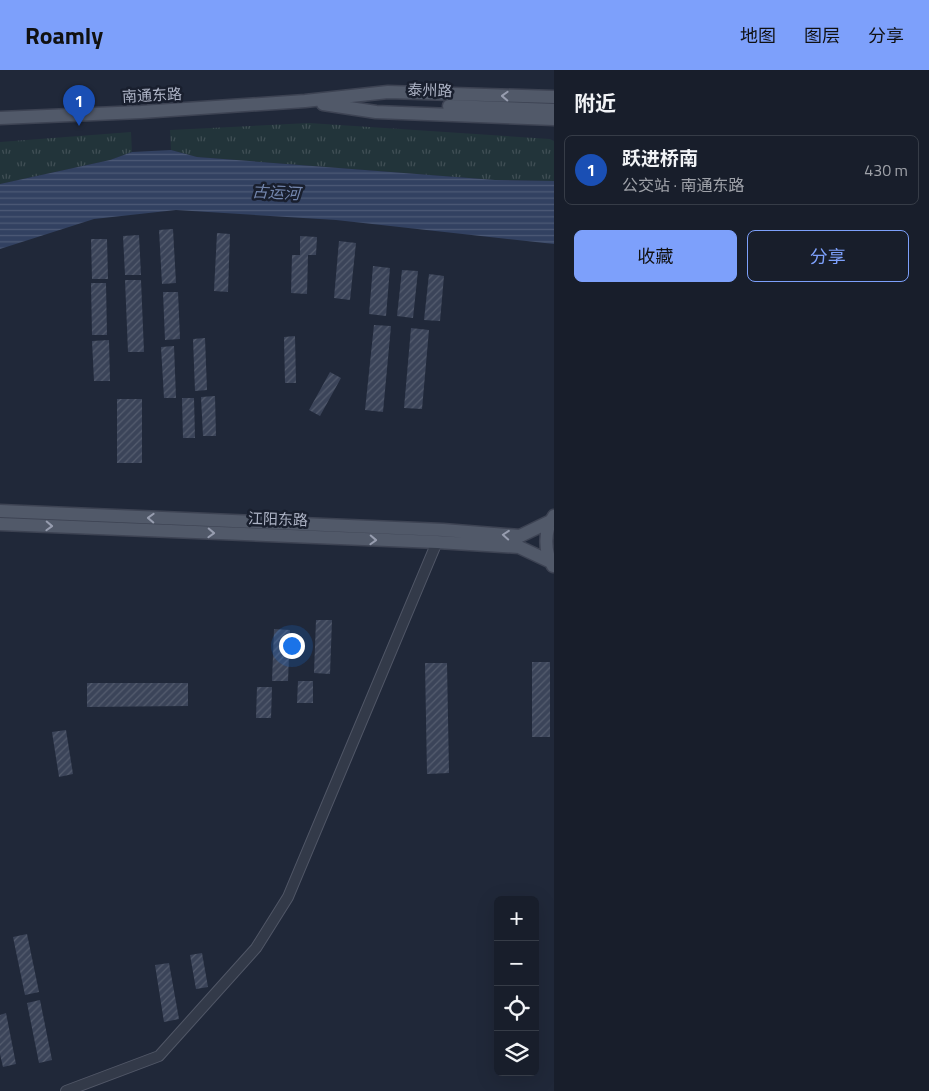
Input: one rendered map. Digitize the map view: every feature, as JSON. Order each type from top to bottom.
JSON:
[{"type":"main road","name":"南通东路","points":[[0,118],[141,112],[305,101],[388,92],[554,97]]},
{"type":"main road","name":"南通东路","points":[[305,101],[376,112],[554,119]]},
{"type":"main road","name":"泰州路","points":[[305,101],[554,110]]},
{"type":"main road","name":"江阳东路","points":[[0,512],[433,530],[520,536],[552,519]]},
{"type":"main road","points":[[552,519],[546,536],[547,550],[552,565]]},
{"type":"main road","name":"江阳东路","points":[[0,524],[519,547],[552,565]]},
{"type":"street","points":[[66,1091],[159,1056],[256,948],[288,897],[437,542]]},
{"type":"green space","points":[[309,123],[550,139],[554,141],[554,181],[495,180],[197,157],[171,150],[170,130]]},
{"type":"green space","points":[[131,132],[132,152],[110,160],[0,184],[0,142]]},
{"type":"water","name":"古运河","points":[[171,150],[197,157],[495,180],[554,181],[554,244],[336,220],[176,210],[94,219],[0,249],[0,184],[110,160],[132,152]]},
{"type":"building","points":[[173,229],[176,283],[162,284],[159,230]]},
{"type":"building","points":[[217,233],[230,234],[228,292],[214,291]]},
{"type":"building","points":[[139,235],[141,275],[125,275],[123,236]]},
{"type":"building","points":[[300,236],[317,237],[316,255],[308,255],[307,294],[291,293],[292,255],[300,255]]},
{"type":"building","points":[[91,239],[107,239],[108,279],[92,279]]},
{"type":"building","points":[[339,241],[356,243],[350,300],[334,298]]},
{"type":"building","points":[[373,266],[390,268],[386,316],[369,314]]},
{"type":"building","points":[[402,270],[418,271],[413,318],[397,316]]},
{"type":"building","points":[[429,274],[444,276],[440,321],[424,320]]},
{"type":"building","points":[[125,280],[141,280],[144,352],[128,352]]},
{"type":"building","points":[[91,283],[106,283],[107,335],[92,335]]},
{"type":"building","points":[[163,292],[178,292],[180,339],[165,340]]},
{"type":"building","points":[[374,325],[391,326],[383,412],[365,410]]},
{"type":"building","points":[[411,328],[429,330],[422,409],[404,408]]},
{"type":"building","points":[[295,336],[296,383],[285,383],[284,337]]},
{"type":"building","points":[[205,338],[207,390],[195,391],[193,339]]},
{"type":"building","points":[[109,340],[110,381],[94,381],[92,341]]},
{"type":"building","points":[[174,346],[176,398],[164,398],[161,347]]},
{"type":"building","points":[[330,372],[341,378],[320,416],[309,410]]},
{"type":"building","points":[[215,396],[216,436],[203,436],[201,397]]},
{"type":"building","points":[[182,398],[194,398],[195,438],[183,438]]},
{"type":"building","points":[[117,399],[142,399],[142,463],[117,463]]},
{"type":"building","points":[[316,620],[332,620],[330,674],[314,673]]},
{"type":"building","points":[[274,629],[290,630],[288,681],[272,681]]},
{"type":"building","points":[[532,662],[550,662],[550,737],[532,737]]},
{"type":"building","points":[[425,663],[447,663],[449,773],[427,774]]},
{"type":"building","points":[[298,681],[313,681],[313,703],[297,703]]},
{"type":"building","points":[[87,683],[188,683],[188,706],[87,707]]},
{"type":"building","points":[[257,687],[272,687],[271,718],[256,718]]},
{"type":"building","points":[[66,730],[73,774],[59,777],[52,732]]},
{"type":"building","points":[[27,934],[39,992],[25,995],[13,937]]},
{"type":"building","points":[[202,953],[208,987],[196,989],[190,955]]},
{"type":"building","points":[[169,963],[179,1019],[164,1022],[155,965]]},
{"type":"building","points":[[40,1000],[52,1060],[39,1063],[27,1003]]},
{"type":"building","points":[[6,1013],[16,1064],[3,1067],[0,1054],[0,1015]]},
{"type":"place","name":"跃进桥南","points":[[79,126]]}]
